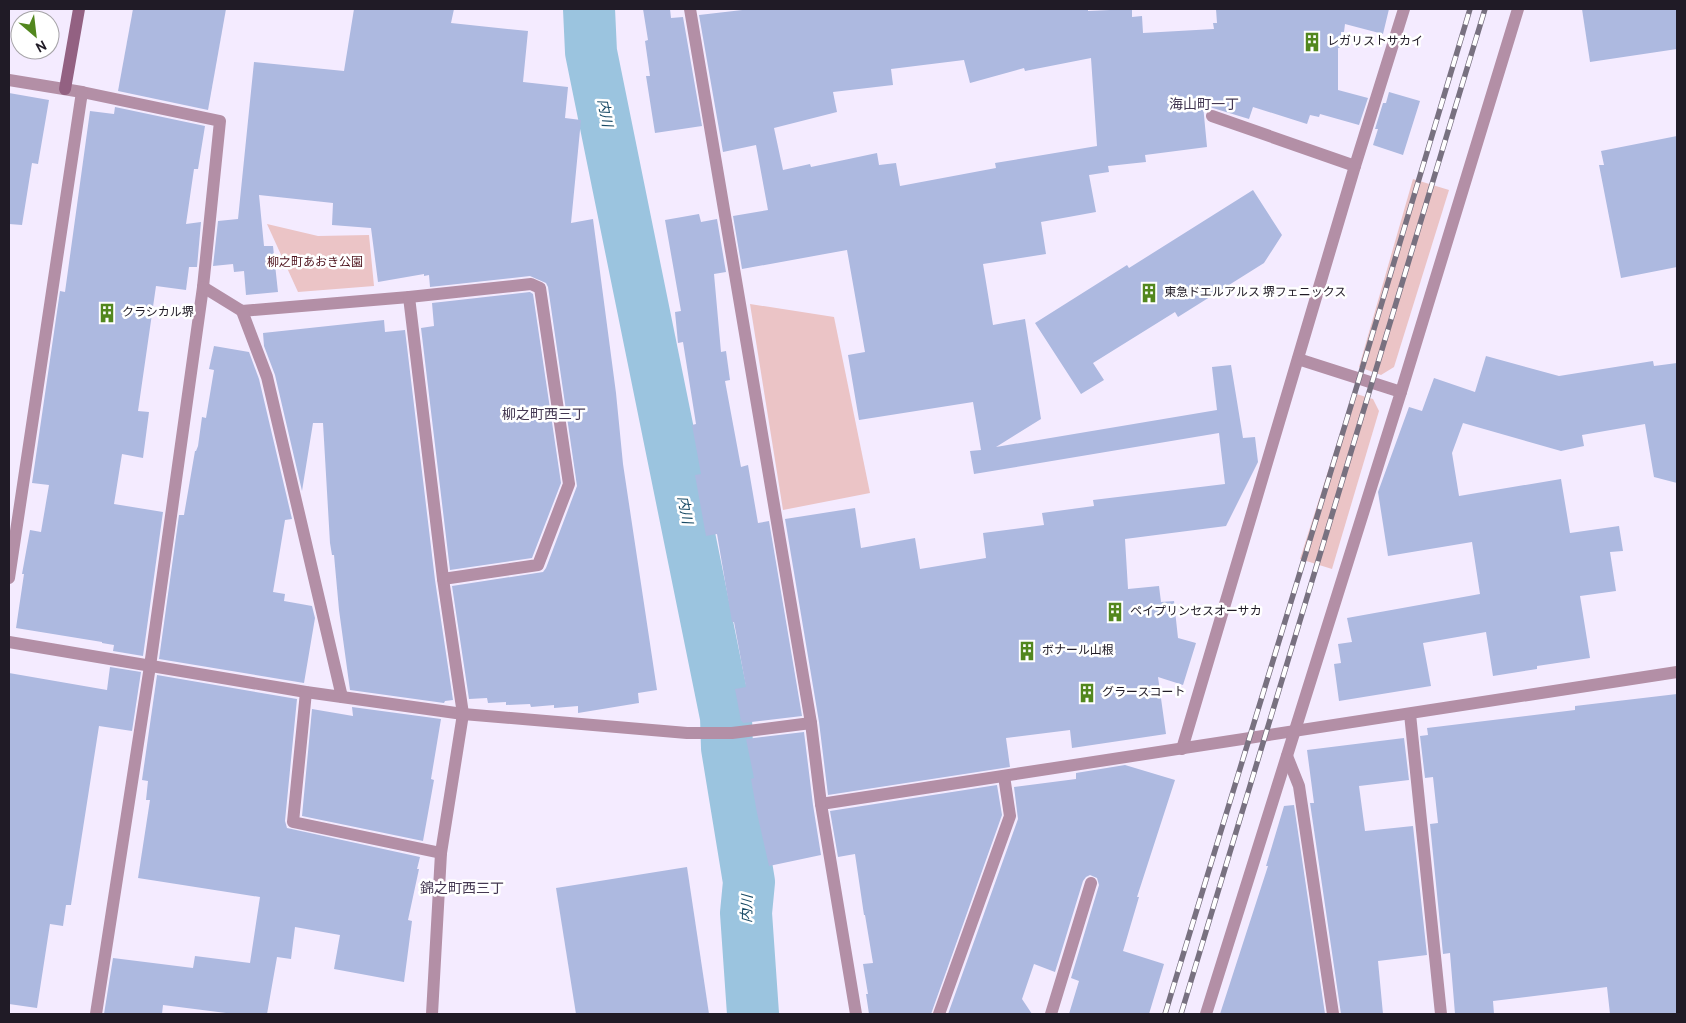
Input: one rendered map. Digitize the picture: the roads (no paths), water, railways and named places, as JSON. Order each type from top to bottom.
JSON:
[{"type":"street","points":[[65,89],[78,9]]},
{"type":"street","points":[[690,9],[811,723],[821,804],[856,1014]]},
{"type":"street","points":[[1182,748],[1355,166],[1404,9]]},
{"type":"street","points":[[1206,1014],[1286,756],[1296,731],[1518,9]]},
{"type":"street","points":[[9,80],[82,92],[220,121],[203,287],[150,666],[96,1014]]},
{"type":"street","points":[[9,578],[82,92]]},
{"type":"street","points":[[1212,116],[1355,166]]},
{"type":"street","points":[[203,287],[242,311],[409,297],[531,284],[540,288],[570,484],[538,565],[443,579]]},
{"type":"street","points":[[409,297],[443,579],[463,714],[441,853],[432,1014]]},
{"type":"street","points":[[242,311],[267,377],[342,697]]},
{"type":"street","points":[[1298,359],[1401,392]]},
{"type":"street","points":[[9,642],[306,692],[463,714],[687,733],[732,732],[811,723]]},
{"type":"street","points":[[821,804],[1677,672]]},
{"type":"street","points":[[306,692],[293,822],[441,853]]},
{"type":"street","points":[[1410,714],[1441,1014]]},
{"type":"street","points":[[1286,756],[1300,786],[1333,1014]]},
{"type":"street","points":[[939,1014],[1010,816],[1004,776]]},
{"type":"street","points":[[1051,1014],[1091,883]]},
{"type":"waterway","name":"内川","points":[[589,9],[591,52],[726,717],[727,748],[749,882],[746,913],[753,1014]]},
{"type":"railway","points":[[1165,1014],[1470,9]]},
{"type":"railway","points":[[1181,1014],[1485,9]]},
{"type":"place","name":"レガリストサカイ","points":[[1312,42]]},
{"type":"place","name":"東急ドエルアルス 堺フェニックス","points":[[1149,293]]},
{"type":"place","name":"クラシカル堺","points":[[107,313]]},
{"type":"place","name":"ペイプリンセスオーサカ","points":[[1115,612]]},
{"type":"place","name":"ボナール山根","points":[[1027,651]]},
{"type":"place","name":"グラースコート","points":[[1087,693]]},
{"type":"district","name":"海山町一丁","points":[[1204,105]]},
{"type":"district","name":"柳之町西三丁","points":[[544,415]]},
{"type":"district","name":"錦之町西三丁","points":[[462,889]]},
{"type":"park label","name":"柳之町あおき公園","points":[[315,263]]}]
